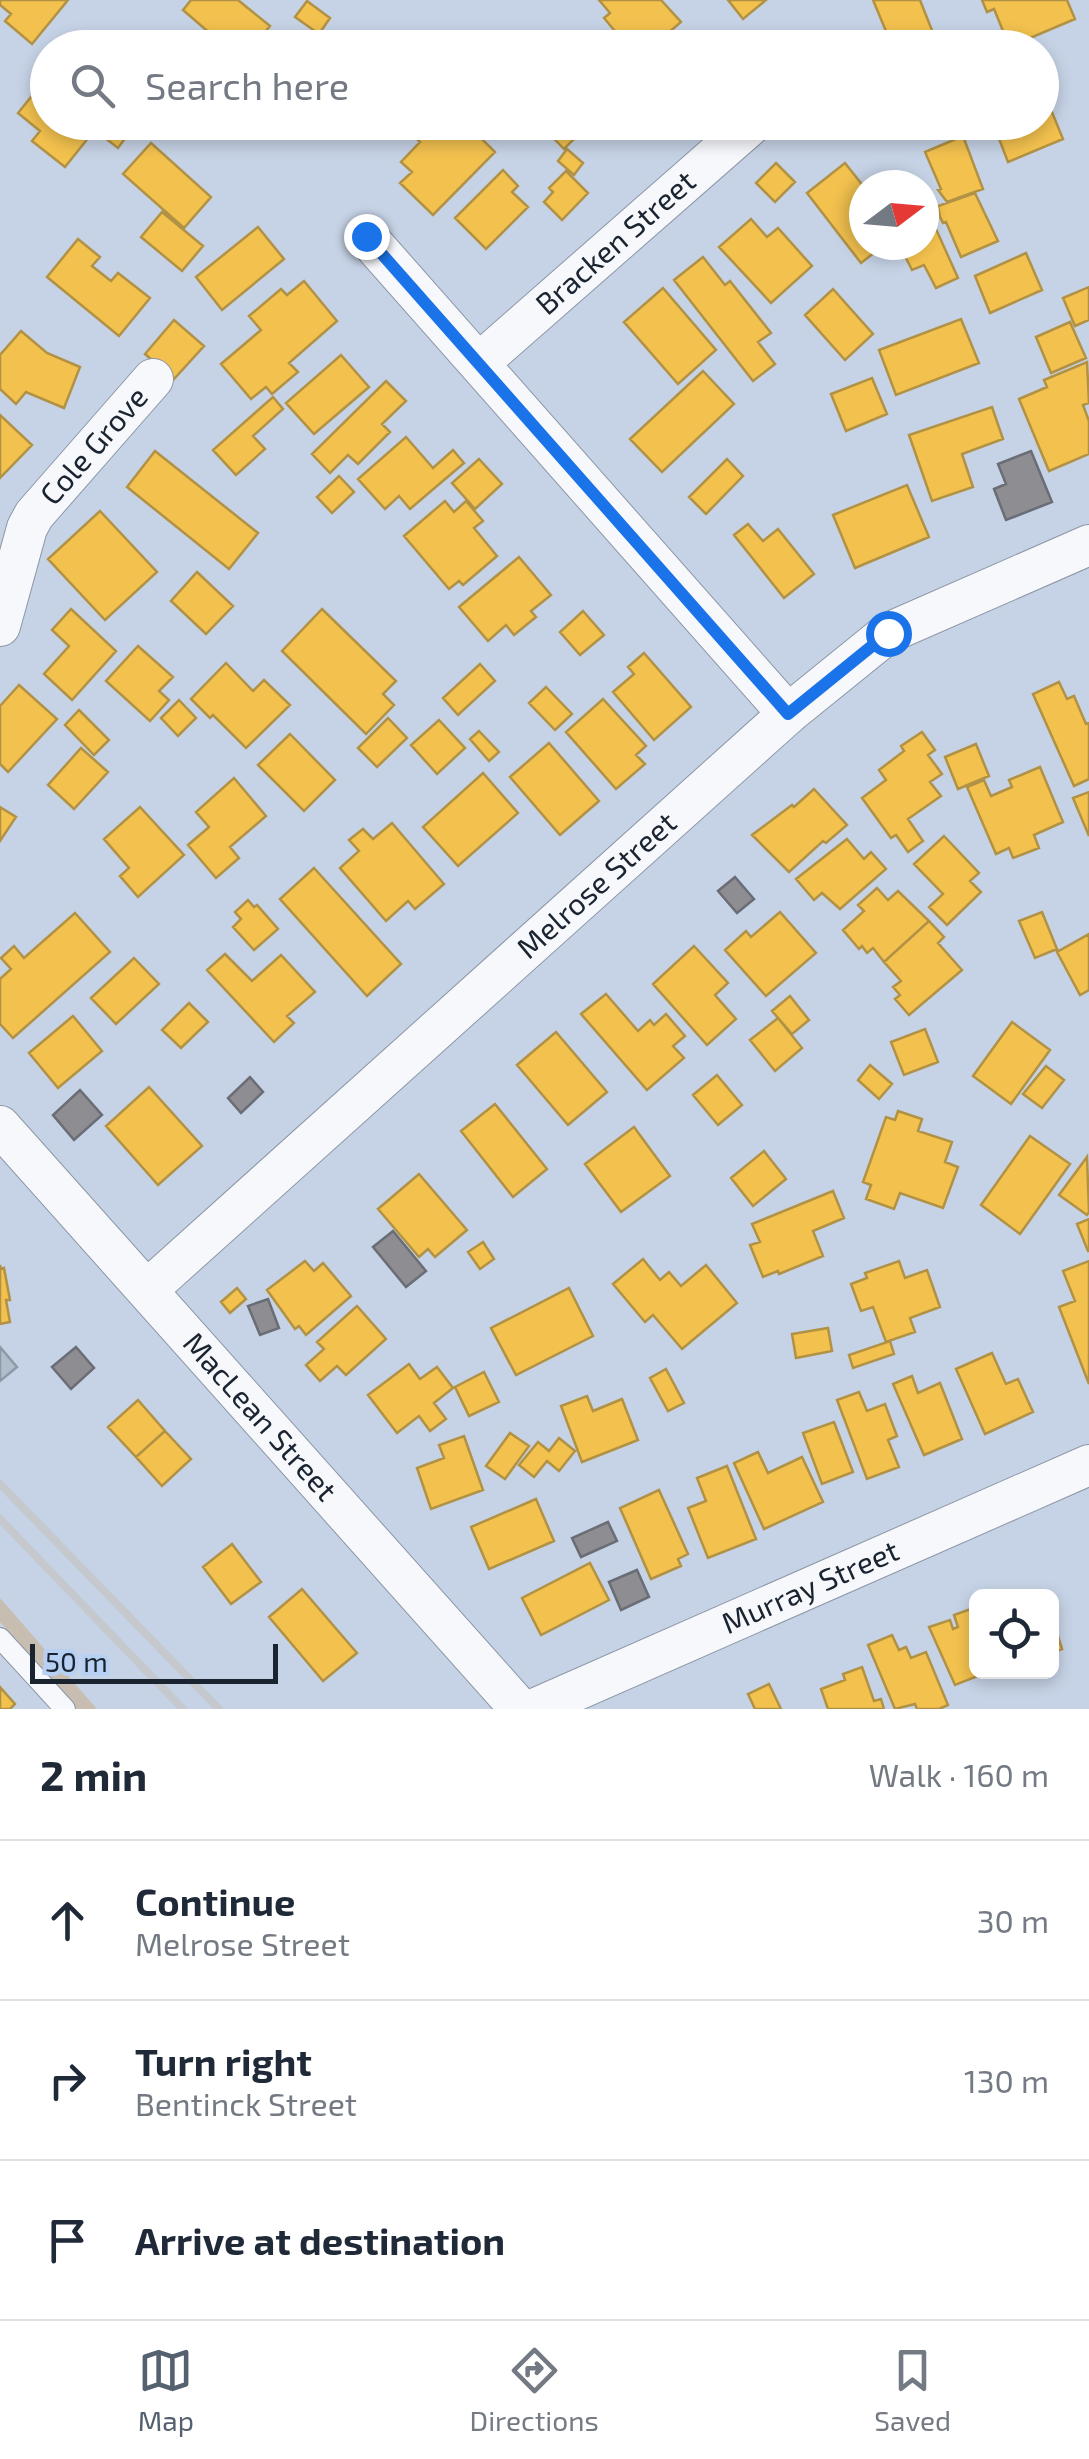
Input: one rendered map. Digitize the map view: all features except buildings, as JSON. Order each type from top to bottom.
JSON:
[{"type":"street","name":"Bracken Street","points":[[479,363],[733,140]]},
{"type":"street","points":[[366,236],[788,714]]},
{"type":"street","name":"Cole Grove","points":[[0,626],[34,515],[153,379]]},
{"type":"street","name":"Melrose Street","points":[[146,1290],[788,714],[888,633],[1089,545]]},
{"type":"street","name":"MacLean Street","points":[[0,1126],[520,1709]]},
{"type":"street","name":"Murray Street","points":[[534,1709],[1089,1466]]},
{"type":"lane","points":[[0,1638],[65,1709]]},
{"type":"shaded area","points":[[0,1598],[97,1709],[77,1709],[0,1622]]},
{"type":"railway","points":[[0,1484],[219,1709]]},
{"type":"railway","points":[[0,1519],[183,1709]]},
{"type":"route","points":[[366,236],[788,714],[888,633]]}]
